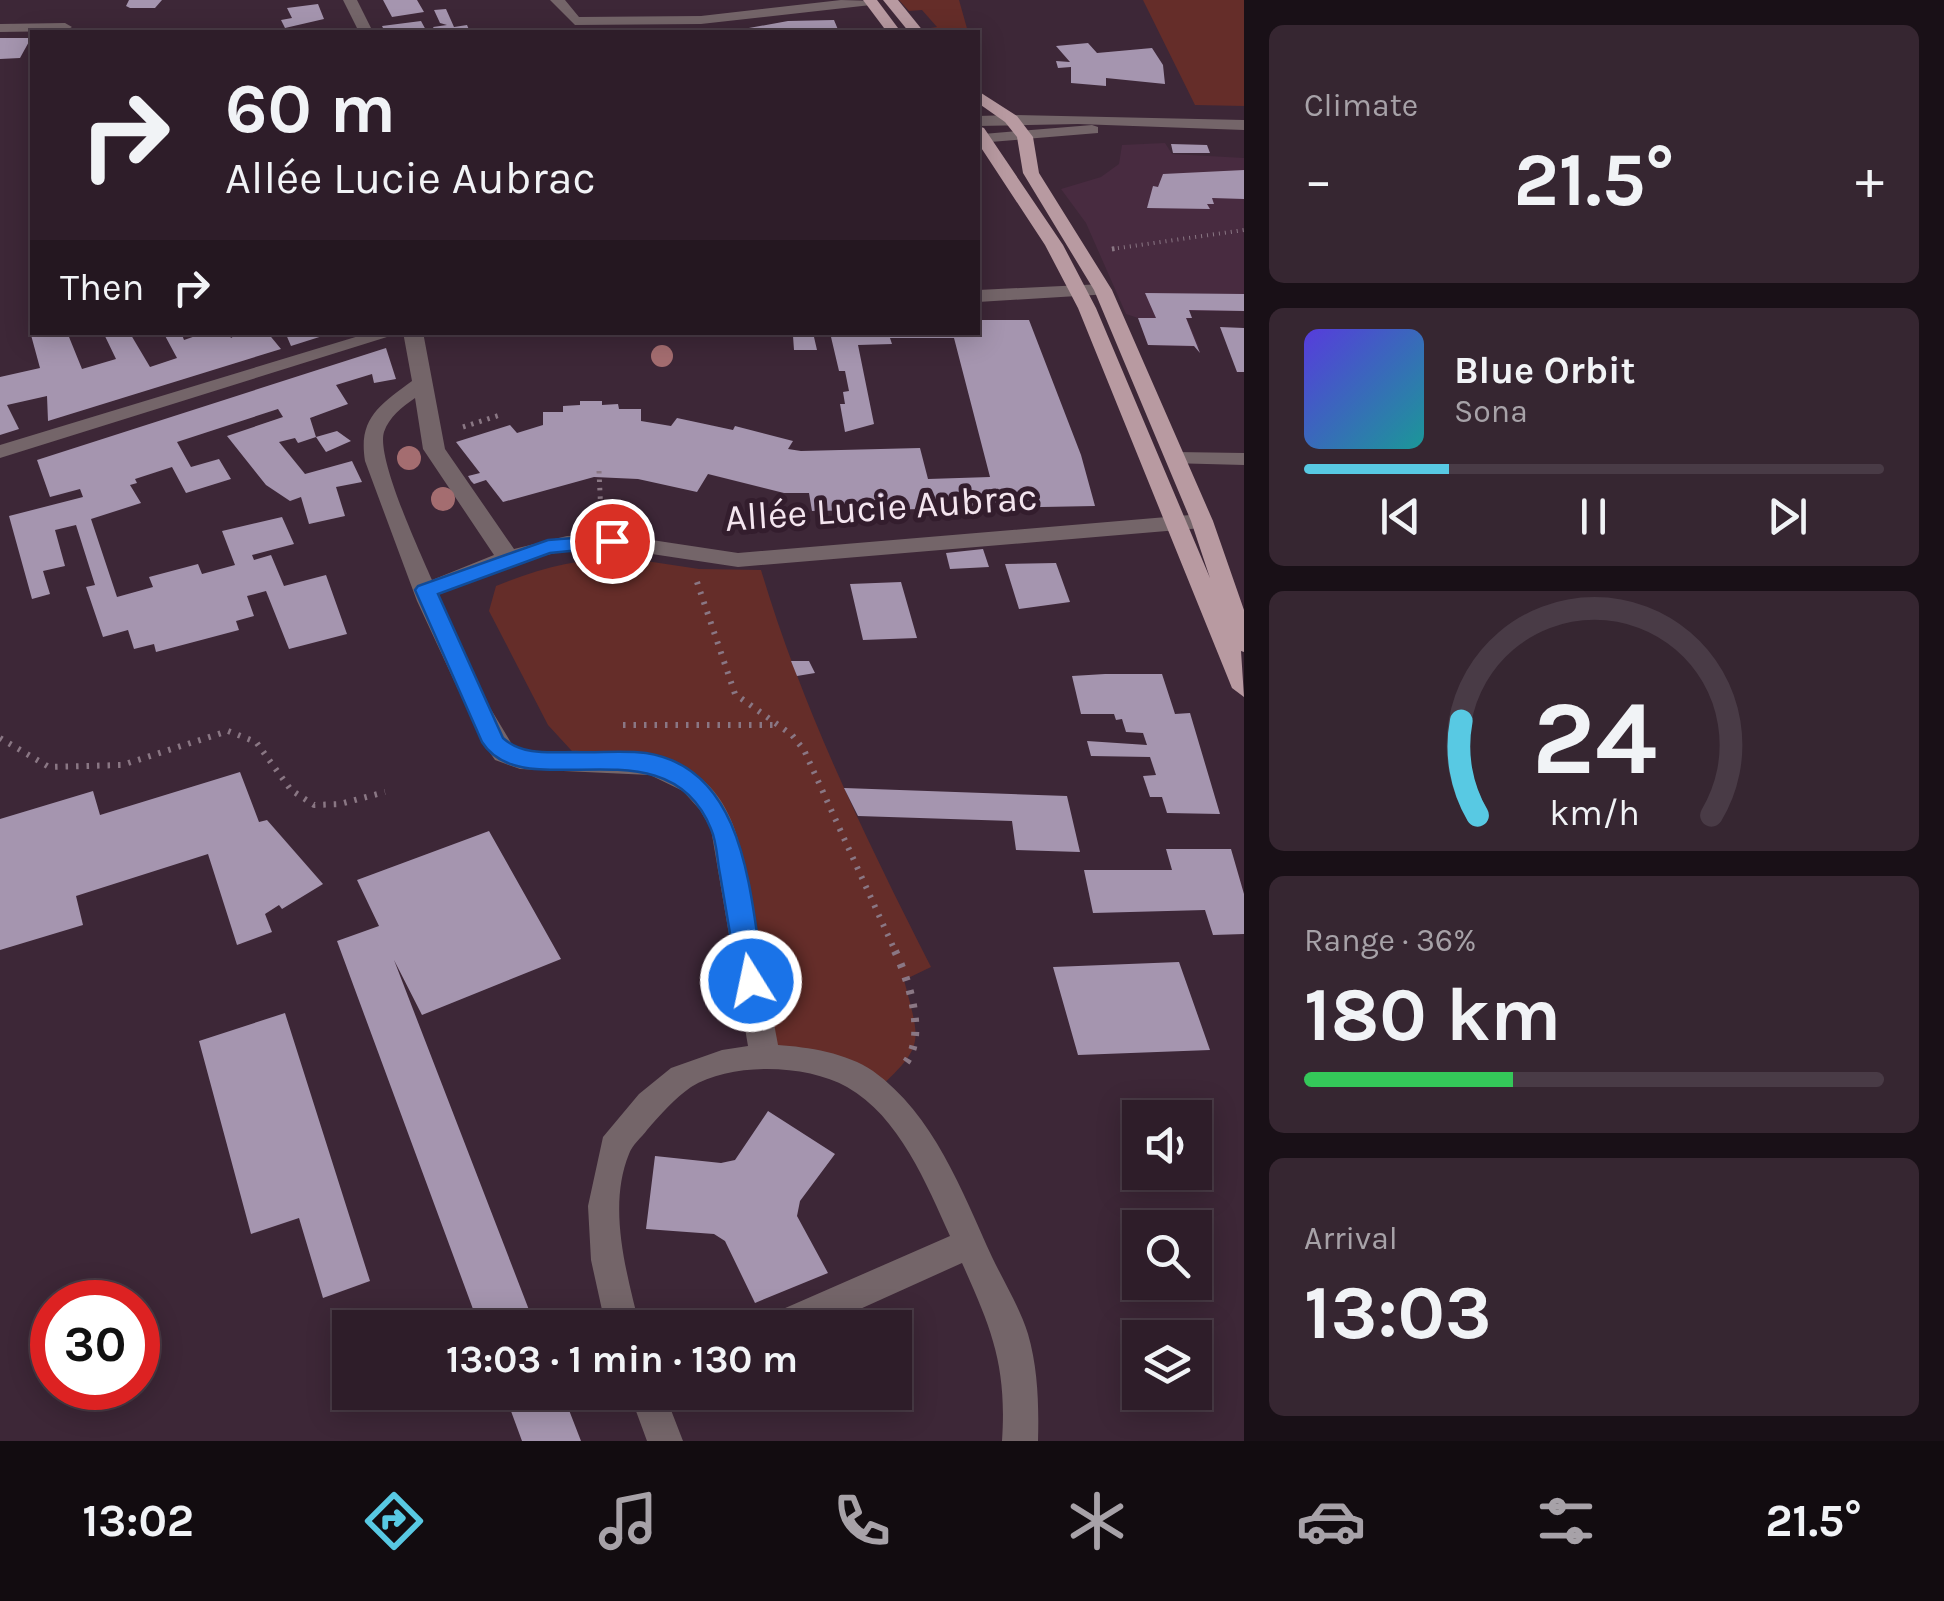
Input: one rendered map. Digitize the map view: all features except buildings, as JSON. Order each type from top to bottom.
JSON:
[{"type":"main road","points":[[890,0],[915,30]]},
{"type":"main road","points":[[870,1],[892,30]]},
{"type":"main road","points":[[980,97],[1011,119],[1025,137],[1031,173],[1103,290],[1202,521],[1244,644]]},
{"type":"main road","points":[[980,132],[1054,245],[1078,291],[1244,688]]},
{"type":"street","points":[[350,0],[365,30]]},
{"type":"street","points":[[557,0],[575,21],[701,20],[870,1]]},
{"type":"street","points":[[701,20],[712,10],[772,0]]},
{"type":"street","points":[[0,28],[65,28]]},
{"type":"street","points":[[980,130],[1011,119],[1061,117],[1156,124],[1244,124]]},
{"type":"street","points":[[980,130],[1025,137],[1156,124]]},
{"type":"street","points":[[980,296],[1103,290]]},
{"type":"street","points":[[0,452],[384,335]]},
{"type":"street","points":[[413,335],[434,449],[508,558]]},
{"type":"street","points":[[420,384],[380,417],[372,449],[426,590],[494,742],[505,753],[531,760],[626,760],[663,766],[691,784],[717,812],[724,829],[765,1056]]},
{"type":"street","points":[[1176,458],[1244,460]]},
{"type":"street","name":"Allée Lucie Aubrac","points":[[426,590],[508,558],[567,544],[612,541],[701,556],[758,559],[1202,521]]},
{"type":"street","points":[[619,1310],[607,1260],[604,1206],[614,1147],[650,1104],[682,1076],[722,1063],[765,1056],[810,1060],[858,1078],[875,1092],[914,1134],[948,1194],[1011,1334],[1022,1402],[1020,1441]]},
{"type":"street","points":[[819,1310],[968,1244]]},
{"type":"street","points":[[653,1410],[665,1441]]},
{"type":"path","points":[[1082,252],[1244,230]]},
{"type":"path","points":[[701,556],[697,586],[735,694],[792,736],[804,750],[899,959],[917,1031],[910,1058],[875,1092]]},
{"type":"path","points":[[0,738],[49,767],[122,764],[228,730],[242,731],[255,739],[300,798],[316,806],[384,792]]},
{"type":"shaded area","points":[[899,0],[959,0],[967,30],[925,30],[937,27],[922,10],[909,11]]},
{"type":"shaded area","points":[[1143,0],[1244,0],[1244,106],[1195,105]]},
{"type":"shaded area","points":[[1165,143],[1172,154],[1244,158],[1244,311],[1189,311],[1192,318],[1187,319],[1199,347],[1148,345],[1138,318],[1126,314],[1086,223],[1061,189],[1101,177],[1119,164],[1122,145]]},
{"type":"shaded area","points":[[626,558],[699,569],[761,570],[816,723],[859,822],[931,967],[904,980],[914,1018],[915,1043],[903,1064],[875,1092],[765,1057],[724,829],[676,774],[582,762],[548,725],[489,611],[496,586],[576,562]]},
{"type":"route","points":[[612,541],[548,547],[426,590],[494,742],[505,753],[518,759],[626,760],[663,766],[691,784],[717,812],[724,829],[751,981]]}]
